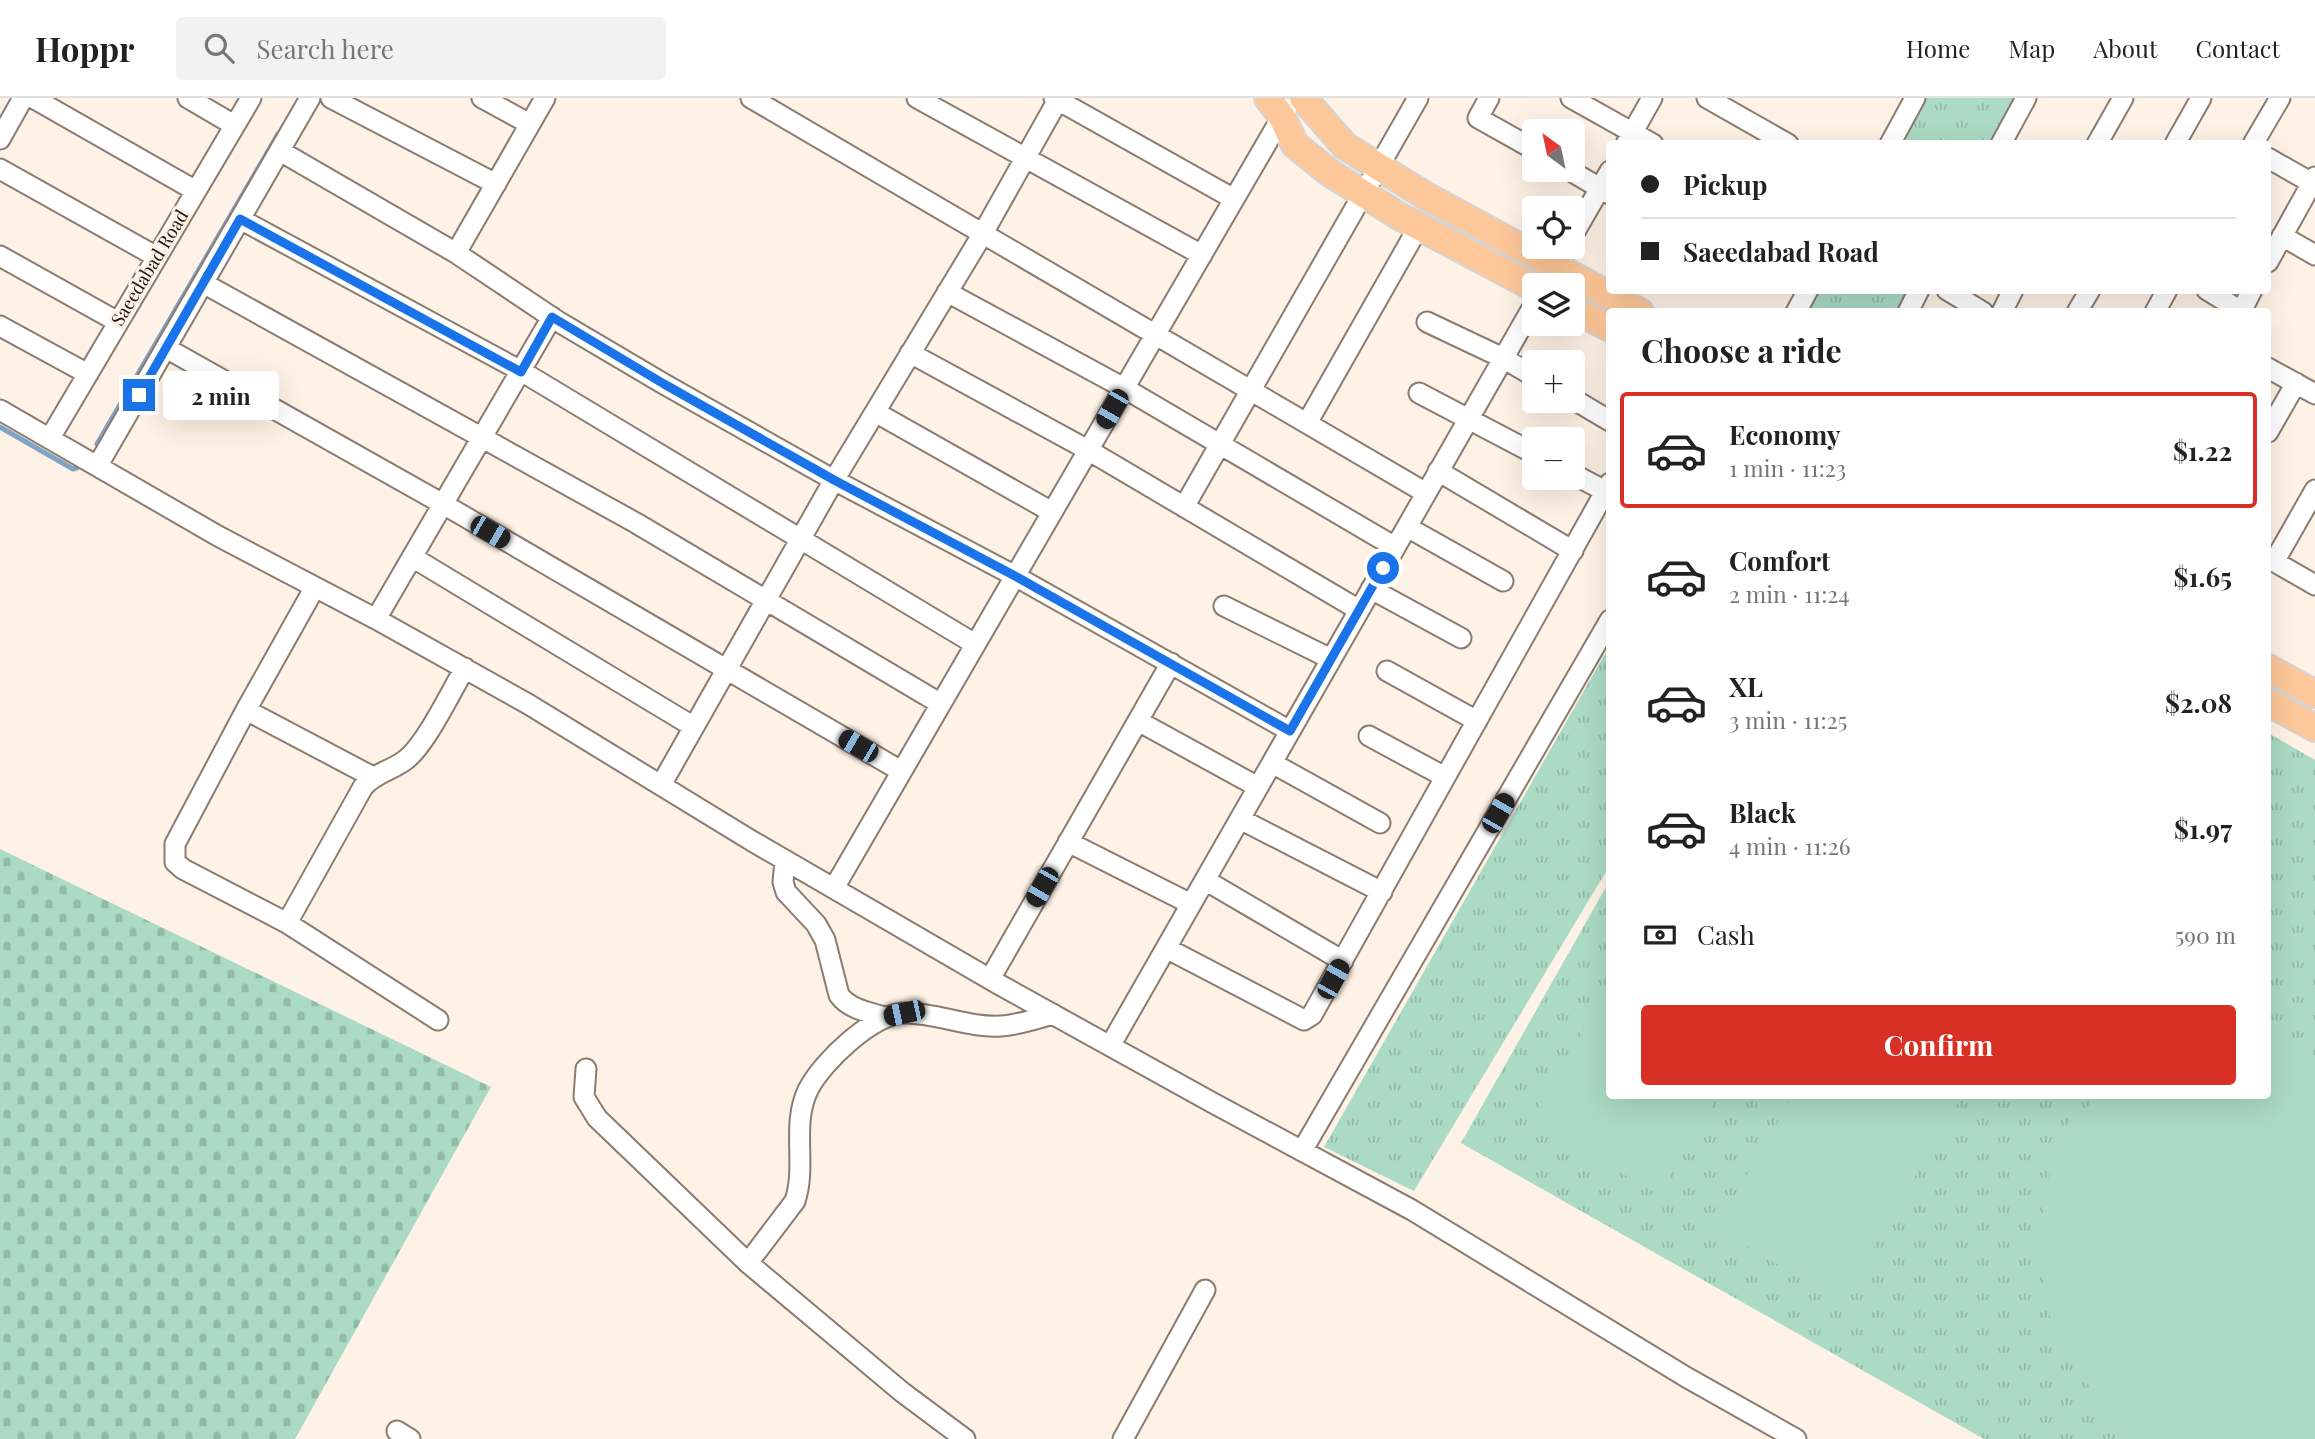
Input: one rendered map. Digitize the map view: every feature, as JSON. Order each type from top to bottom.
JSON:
[{"type":"main road","points":[[1303,98],[1345,146],[1426,196],[1606,293]]},
{"type":"main road","points":[[1281,104],[1295,145],[1330,173],[1419,226],[1522,281]]},
{"type":"main road","points":[[1607,294],[1633,308]]},
{"type":"main road","points":[[1585,315],[1606,326]]},
{"type":"main road","points":[[2271,670],[2315,694]]},
{"type":"main road","points":[[2271,704],[2315,728]]},
{"type":"street","points":[[0,139],[23,98]]},
{"type":"street","points":[[33,98],[196,191]]},
{"type":"street","points":[[188,98],[234,125]]},
{"type":"street","name":"Saeedabad Road","points":[[50,438],[251,98]]},
{"type":"street","points":[[98,466],[310,98]]},
{"type":"street","points":[[331,98],[495,184]]},
{"type":"street","points":[[482,98],[530,124]]},
{"type":"street","points":[[456,253],[545,98]]},
{"type":"street","points":[[751,98],[778,105],[982,234],[1426,493]]},
{"type":"street","points":[[917,98],[1202,255]]},
{"type":"street","points":[[1184,507],[1418,98]]},
{"type":"street","points":[[1489,98],[1478,118],[1522,143]]},
{"type":"street","points":[[1571,98],[1629,138],[1651,98]]},
{"type":"street","points":[[1707,98],[1781,140]]},
{"type":"street","points":[[1892,140],[1915,98]]},
{"type":"street","points":[[2003,140],[2026,98]]},
{"type":"street","points":[[2099,140],[2123,98]]},
{"type":"street","points":[[2177,140],[2201,98]]},
{"type":"street","points":[[2255,140],[2280,98]]},
{"type":"street","points":[[661,785],[834,480],[1026,160],[1057,99],[1234,199]]},
{"type":"street","points":[[834,888],[1234,199],[1281,104]]},
{"type":"street","points":[[279,151],[456,253],[552,317],[664,384],[834,480],[1015,576],[1290,731]]},
{"type":"street","points":[[2271,159],[2314,180],[2271,256]]},
{"type":"street","points":[[0,169],[157,257]]},
{"type":"street","points":[[1586,176],[1606,184]]},
{"type":"street","points":[[1585,217],[1606,186]]},
{"type":"street","points":[[240,219],[521,372],[975,645]]},
{"type":"street","points":[[1307,423],[1419,226]]},
{"type":"street","points":[[2282,236],[2315,255]]},
{"type":"street","points":[[0,256],[118,322]]},
{"type":"street","points":[[203,283],[636,523],[941,704]]},
{"type":"street","points":[[947,292],[1124,388],[1395,547]]},
{"type":"street","points":[[1954,294],[1976,308]]},
{"type":"street","points":[[2213,294],[2236,308]]},
{"type":"street","points":[[376,619],[552,317]]},
{"type":"street","points":[[1427,322],[1522,369]]},
{"type":"street","points":[[1110,1046],[1522,325]]},
{"type":"street","points":[[0,326],[88,374]]},
{"type":"street","points":[[166,348],[443,504],[901,771]]},
{"type":"street","points":[[910,353],[1088,450],[1359,610]]},
{"type":"street","points":[[2271,370],[2315,394]]},
{"type":"street","points":[[2271,427],[2297,383]]},
{"type":"street","points":[[1419,393],[1522,447]]},
{"type":"street","points":[[1585,406],[1606,419]]},
{"type":"street","points":[[0,410],[218,536],[376,619],[528,704],[785,860],[990,979],[1412,1210],[1686,1377],[1796,1439]]},
{"type":"street","points":[[875,412],[1052,512]]},
{"type":"street","points":[[1438,471],[1573,551]]},
{"type":"street","points":[[1585,478],[1606,486]]},
{"type":"street","points":[[2315,490],[2271,560],[2315,585]]},
{"type":"street","points":[[1166,948],[1304,1020],[1312,1015],[1606,491]]},
{"type":"street","points":[[1407,527],[1503,582]]},
{"type":"street","points":[[412,557],[694,727]]},
{"type":"street","points":[[315,587],[175,844],[175,862],[183,869],[287,923],[438,1020]]},
{"type":"street","points":[[1371,589],[1461,638]]},
{"type":"street","points":[[1224,606],[1331,659]]},
{"type":"street","points":[[1302,1151],[1606,627]]},
{"type":"street","points":[[990,979],[1171,663]]},
{"type":"street","points":[[287,923],[363,787],[372,776],[405,761],[419,746],[465,668]]},
{"type":"street","points":[[1387,671],[1477,721]]},
{"type":"street","points":[[246,710],[372,776]]},
{"type":"street","points":[[1138,721],[1258,787]]},
{"type":"street","points":[[1369,736],[1446,778]]},
{"type":"street","points":[[1272,763],[1380,823]]},
{"type":"street","points":[[1240,819],[1381,892]]},
{"type":"street","points":[[1069,842],[1191,904]]},
{"type":"street","points":[[785,860],[783,883],[786,892],[816,924],[825,940],[839,995],[844,1002],[854,1007],[884,1017]]},
{"type":"street","points":[[1205,880],[1343,961]]},
{"type":"street","points":[[748,1263],[798,1192],[800,1117],[808,1091],[827,1064],[852,1040],[884,1017],[904,1013],[1001,1026],[1053,1014]]},
{"type":"street","points":[[586,1069],[584,1097],[597,1118],[748,1263],[902,1392],[965,1439]]},
{"type":"street","points":[[1124,1439],[1205,1290]]},
{"type":"green space","points":[[1922,98],[2022,98],[1998,140],[1898,140]]},
{"type":"green space","points":[[1810,294],[1913,294],[1905,308],[1802,308]]},
{"type":"green space","points":[[1606,652],[1606,872],[1414,1191],[1324,1147]]},
{"type":"green space","points":[[2271,735],[2315,760],[2315,1439],[1984,1439],[1461,1143],[1606,887],[1606,1099],[2271,1099]]},
{"type":"green space","points":[[0,849],[491,1087],[295,1439],[0,1439]]},
{"type":"green space","points":[[1606,993],[1606,1099],[1716,1099],[1659,1195],[1531,1120]]},
{"type":"green space","points":[[2271,1045],[2315,1059],[2315,1439],[2124,1439],[2052,1330],[2038,1240],[2057,1133],[2097,1099],[2271,1099]]},
{"type":"green space","points":[[1791,1099],[1960,1099],[1842,1302],[1715,1228]]},
{"type":"waterway","points":[[97,444],[278,134]]},
{"type":"waterway","points":[[0,427],[73,469],[77,468]]},
{"type":"route","points":[[139,395],[240,219],[521,372],[552,317],[834,480],[1015,576],[1290,731],[1383,568]]}]
